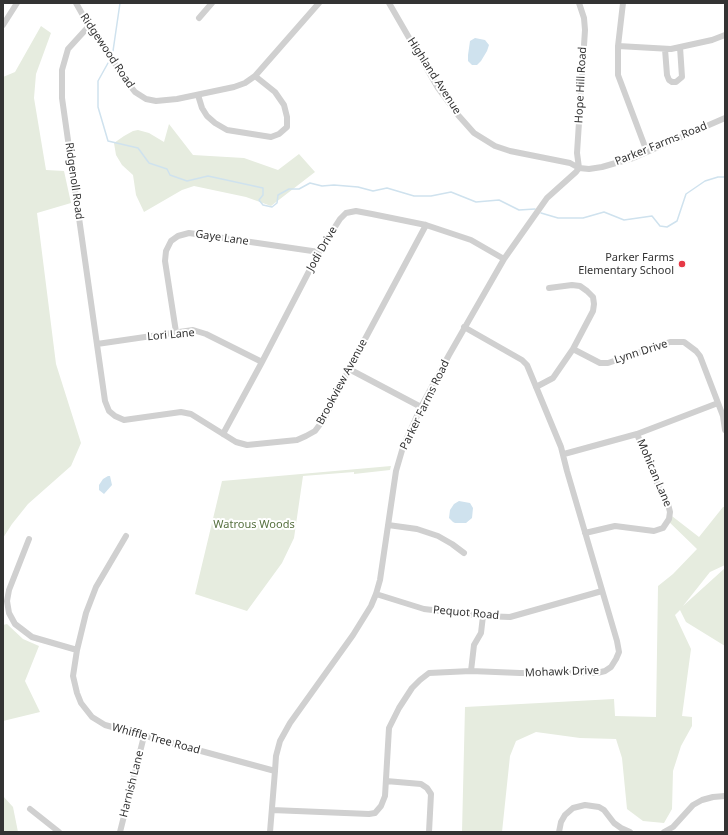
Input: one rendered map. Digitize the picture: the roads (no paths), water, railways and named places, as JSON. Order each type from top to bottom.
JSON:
[{"type":"street","points":[[3,25],[17,3]]},
{"type":"street","name":"Ridgewood Road","points":[[76,3],[89,26],[135,92],[146,99],[156,101],[198,95],[245,83],[255,76],[319,3]]},
{"type":"street","points":[[199,18],[212,3]]},
{"type":"street","name":"Hope Hill Road","points":[[579,3],[584,18],[585,30],[577,153],[579,168]]},
{"type":"street","points":[[623,3],[618,46],[618,75],[647,152]]},
{"type":"street","name":"Highland Avenue","points":[[390,4],[438,88],[458,115],[474,133],[491,144],[510,151],[570,163],[579,168]]},
{"type":"street","name":"Ridgenoll Road","points":[[89,26],[68,49],[62,70],[62,98],[97,344]]},
{"type":"street","points":[[618,46],[665,49],[712,40],[725,35]]},
{"type":"street","points":[[665,49],[667,75],[669,80],[676,82],[682,77],[680,47]]},
{"type":"street","points":[[198,95],[202,108],[207,116],[227,130],[271,137],[279,134],[287,127],[287,117],[284,105],[275,92],[255,76]]},
{"type":"street","name":"Parker Farms Road","points":[[270,832],[278,747],[283,734],[366,615],[376,594],[399,458],[421,407],[464,327],[504,259],[547,198],[579,168],[589,169],[606,166],[634,158],[725,118]]},
{"type":"street","name":"Jodi Drive","points":[[223,434],[319,252],[340,219],[346,213],[356,212],[372,214],[426,225],[471,240],[504,259]]},
{"type":"street","name":"Brookview Avenue","points":[[97,344],[105,400],[109,411],[115,416],[124,420],[181,412],[191,414],[236,442],[247,444],[297,440],[315,431],[324,419],[426,225]]},
{"type":"street","name":"Gaye Lane","points":[[176,332],[165,261],[166,251],[171,241],[178,236],[189,234],[319,252]]},
{"type":"street","points":[[536,387],[553,378],[573,349],[593,311],[594,304],[593,297],[580,286],[572,285],[549,288]]},
{"type":"street","name":"Mohawk Drive","points":[[272,810],[375,813],[381,806],[385,796],[389,728],[399,708],[412,688],[429,673],[471,671],[520,674],[597,673],[605,671],[611,667],[619,652],[564,454],[527,365],[522,360],[464,327]]},
{"type":"street","name":"Lori Lane","points":[[97,344],[193,330],[206,334],[262,362]]},
{"type":"street","name":"Lynn Drive","points":[[573,349],[600,363],[608,363],[670,342],[684,342],[696,350],[700,356],[723,416],[725,430]]},
{"type":"street","points":[[349,369],[421,407]]},
{"type":"street","points":[[564,454],[637,434],[718,403]]},
{"type":"street","name":"Mohican Lane","points":[[585,533],[614,526],[654,531],[663,528],[668,519],[670,512],[668,504],[657,483],[637,434]]},
{"type":"street","points":[[388,525],[417,529],[438,536],[464,553]]},
{"type":"street","name":"Whiffle Tree Road","points":[[126,536],[96,587],[86,613],[77,650],[73,676],[77,693],[86,710],[92,717],[105,725],[275,770]]},
{"type":"street","points":[[29,539],[9,590],[7,602],[9,613],[15,624],[32,638],[77,650]]},
{"type":"street","name":"Pequot Road","points":[[376,594],[424,609],[483,616],[510,616],[602,590]]},
{"type":"street","points":[[471,671],[474,645],[481,634],[483,616]]},
{"type":"street","name":"Harnish Lane","points":[[120,832],[144,736]]},
{"type":"street","points":[[386,781],[421,784],[427,788],[431,794],[429,832]]},
{"type":"street","points":[[664,832],[673,827],[693,805],[702,800],[725,796]]},
{"type":"street","points":[[559,832],[561,822],[565,815],[573,808],[585,805],[599,807],[604,810],[614,823],[630,832]]},
{"type":"street","points":[[30,809],[59,832]]},
{"type":"water","points":[[475,38],[485,40],[489,45],[481,61],[477,65],[472,65],[468,61],[468,55],[470,41]]},
{"type":"water","points":[[110,476],[112,485],[104,494],[99,490],[99,485],[103,479]]},
{"type":"water","points":[[459,501],[470,503],[473,508],[472,518],[466,523],[455,523],[449,518],[450,510],[454,504]]},
{"type":"waterway","points":[[113,51],[120,3]]},
{"type":"waterway","points":[[108,63],[98,81],[98,107],[108,141],[138,148],[149,163],[167,169],[170,175],[187,181],[208,176],[263,188],[263,195],[259,200],[263,205],[272,207],[277,203],[278,195],[289,189],[299,189],[310,183],[322,186],[334,185],[358,187],[373,191],[387,188],[414,196],[431,196],[451,192],[476,202],[499,200],[519,210],[535,209]]},
{"type":"waterway","points":[[541,213],[558,218],[583,218],[604,212],[624,220],[652,216],[660,226],[667,227],[677,221],[686,194],[705,181],[718,177],[725,177]]},
{"type":"place","name":"Parker Farms Elementary School","points":[[682,264]]},
{"type":"park label","name":"Watrous Woods","points":[[254,525]]}]
